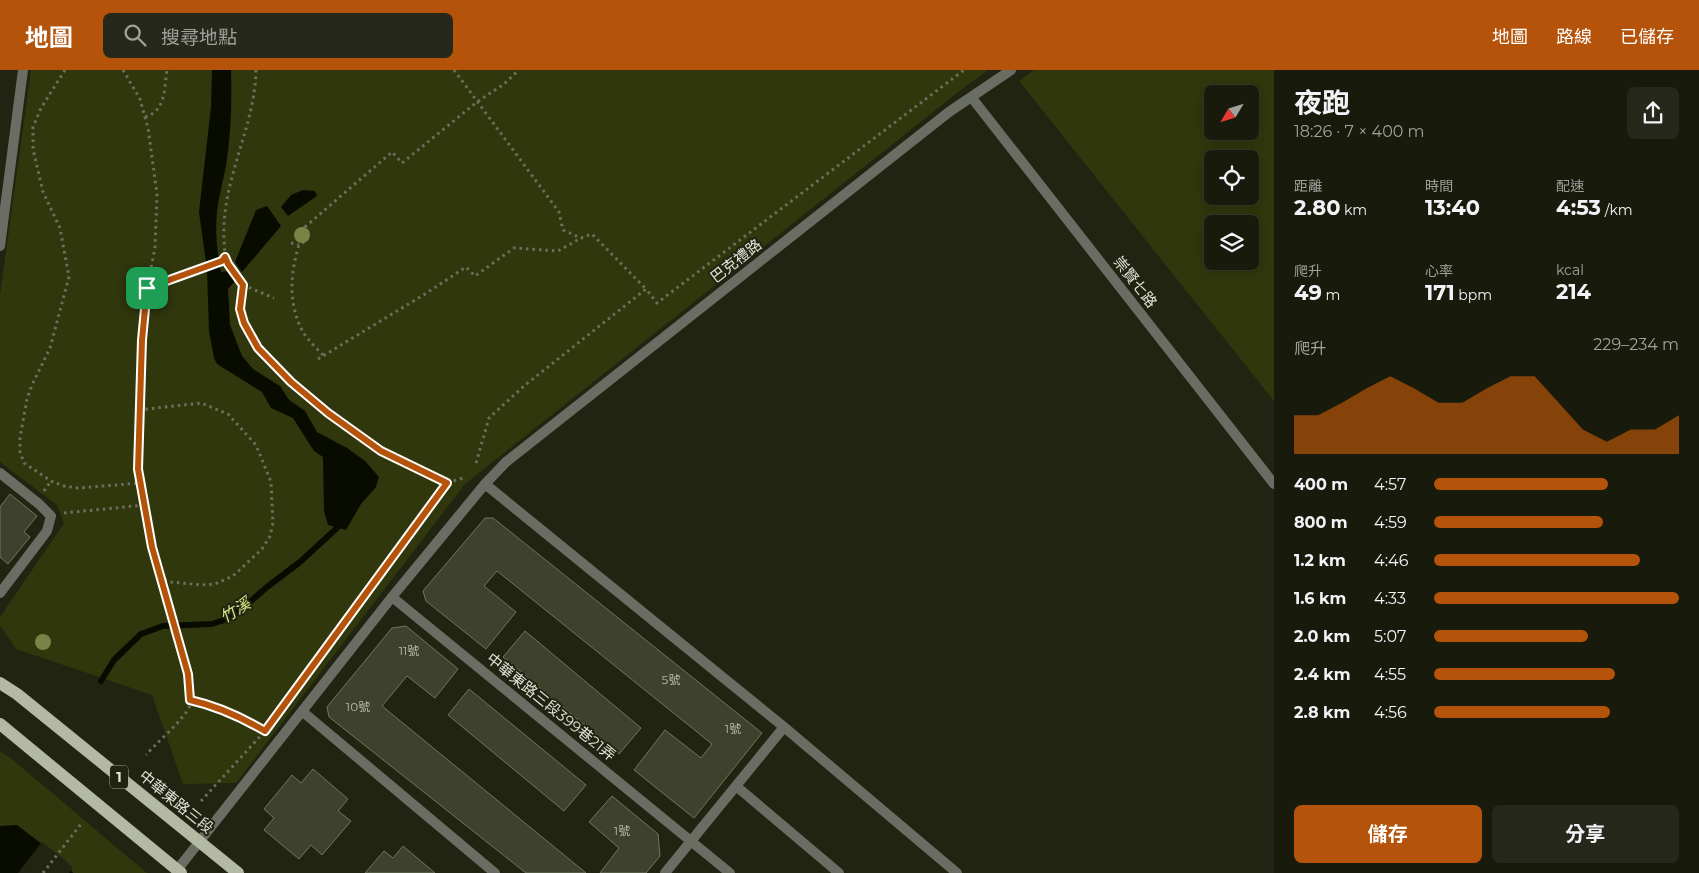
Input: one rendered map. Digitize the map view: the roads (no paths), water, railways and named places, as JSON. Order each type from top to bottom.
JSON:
[{"type":"main road","name":"中華東路三段","points":[[0,683],[17,694],[238,873]]},
{"type":"main road","name":"1","points":[[0,724],[179,871]]},
{"type":"street","points":[[0,246],[23,70]]},
{"type":"street","name":"巴克禮路","points":[[179,871],[392,597],[485,484],[506,462],[949,112],[1011,70]]},
{"type":"street","name":"崇賢七路","points":[[972,98],[1274,484]]},
{"type":"street","points":[[0,474],[39,504],[51,516],[47,531],[0,593]]},
{"type":"street","points":[[485,484],[784,727],[957,873]]},
{"type":"street","name":"中華東路三段399巷21弄","points":[[392,597],[730,873]]},
{"type":"street","points":[[302,712],[495,873]]},
{"type":"street","points":[[665,873],[784,727]]},
{"type":"street","points":[[736,786],[839,873]]},
{"type":"waterway","name":"竹溪","points":[[101,681],[114,660],[141,634],[163,626],[212,624],[227,619],[300,562],[337,528]]}]
